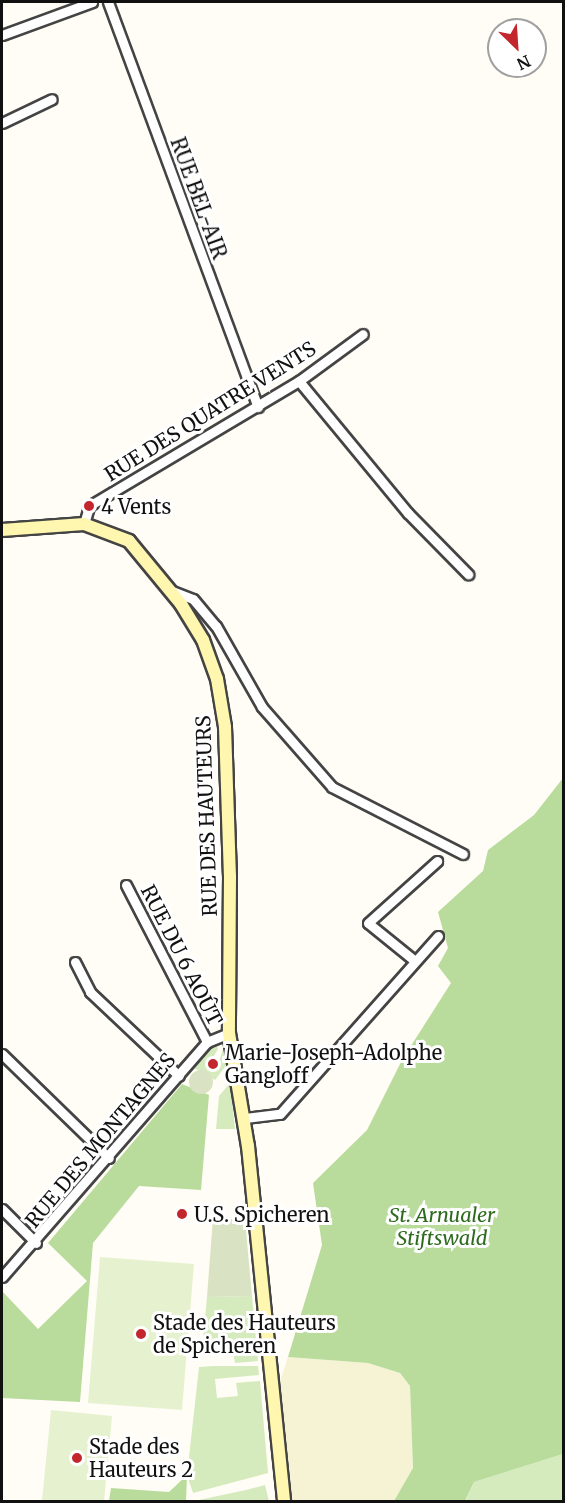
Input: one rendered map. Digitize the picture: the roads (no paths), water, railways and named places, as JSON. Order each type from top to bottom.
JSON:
[{"type":"street","points":[[2,35],[92,2]]},
{"type":"street","name":"RUE BEL-AIR","points":[[108,2],[258,407]]},
{"type":"street","points":[[2,123],[52,99]]},
{"type":"street","name":"RUE DES QUATRE VENTS","points":[[84,524],[89,506],[258,407],[299,381],[363,334]]},
{"type":"street","points":[[299,381],[408,513],[468,574]]},
{"type":"street","name":"RUE DES HAUTEURS","points":[[2,530],[84,524],[129,540],[172,591],[203,640],[225,727],[229,1033],[245,1118],[284,1502]]},
{"type":"street","points":[[172,591],[193,599],[216,626],[262,707],[332,787],[463,854]]},
{"type":"street","points":[[415,961],[369,923],[437,861]]},
{"type":"street","name":"RUE DU 6 AOÛT","points":[[126,885],[207,1042]]},
{"type":"street","points":[[245,1118],[280,1114],[438,936]]},
{"type":"street","points":[[75,962],[94,997],[179,1076]]},
{"type":"street","name":"RUE DES MONTAGNES","points":[[2,1277],[36,1243],[207,1042],[229,1033]]},
{"type":"street","points":[[2,1054],[109,1158]]},
{"type":"street","points":[[2,1209],[36,1243]]},
{"type":"place","name":"4 Vents","points":[[89,506]]},
{"type":"place","name":"Marie-Joseph-Adolphe Gangloff","points":[[213,1064]]},
{"type":"place","name":"U.S. Spicheren","points":[[182,1214]]},
{"type":"place","name":"Stade des Hauteurs de Spicheren","points":[[141,1334]]},
{"type":"place","name":"Stade des Hauteurs 2","points":[[77,1458]]},
{"type":"park label","name":"St. Arnualer Stiftswald","points":[[442,1226]]}]
